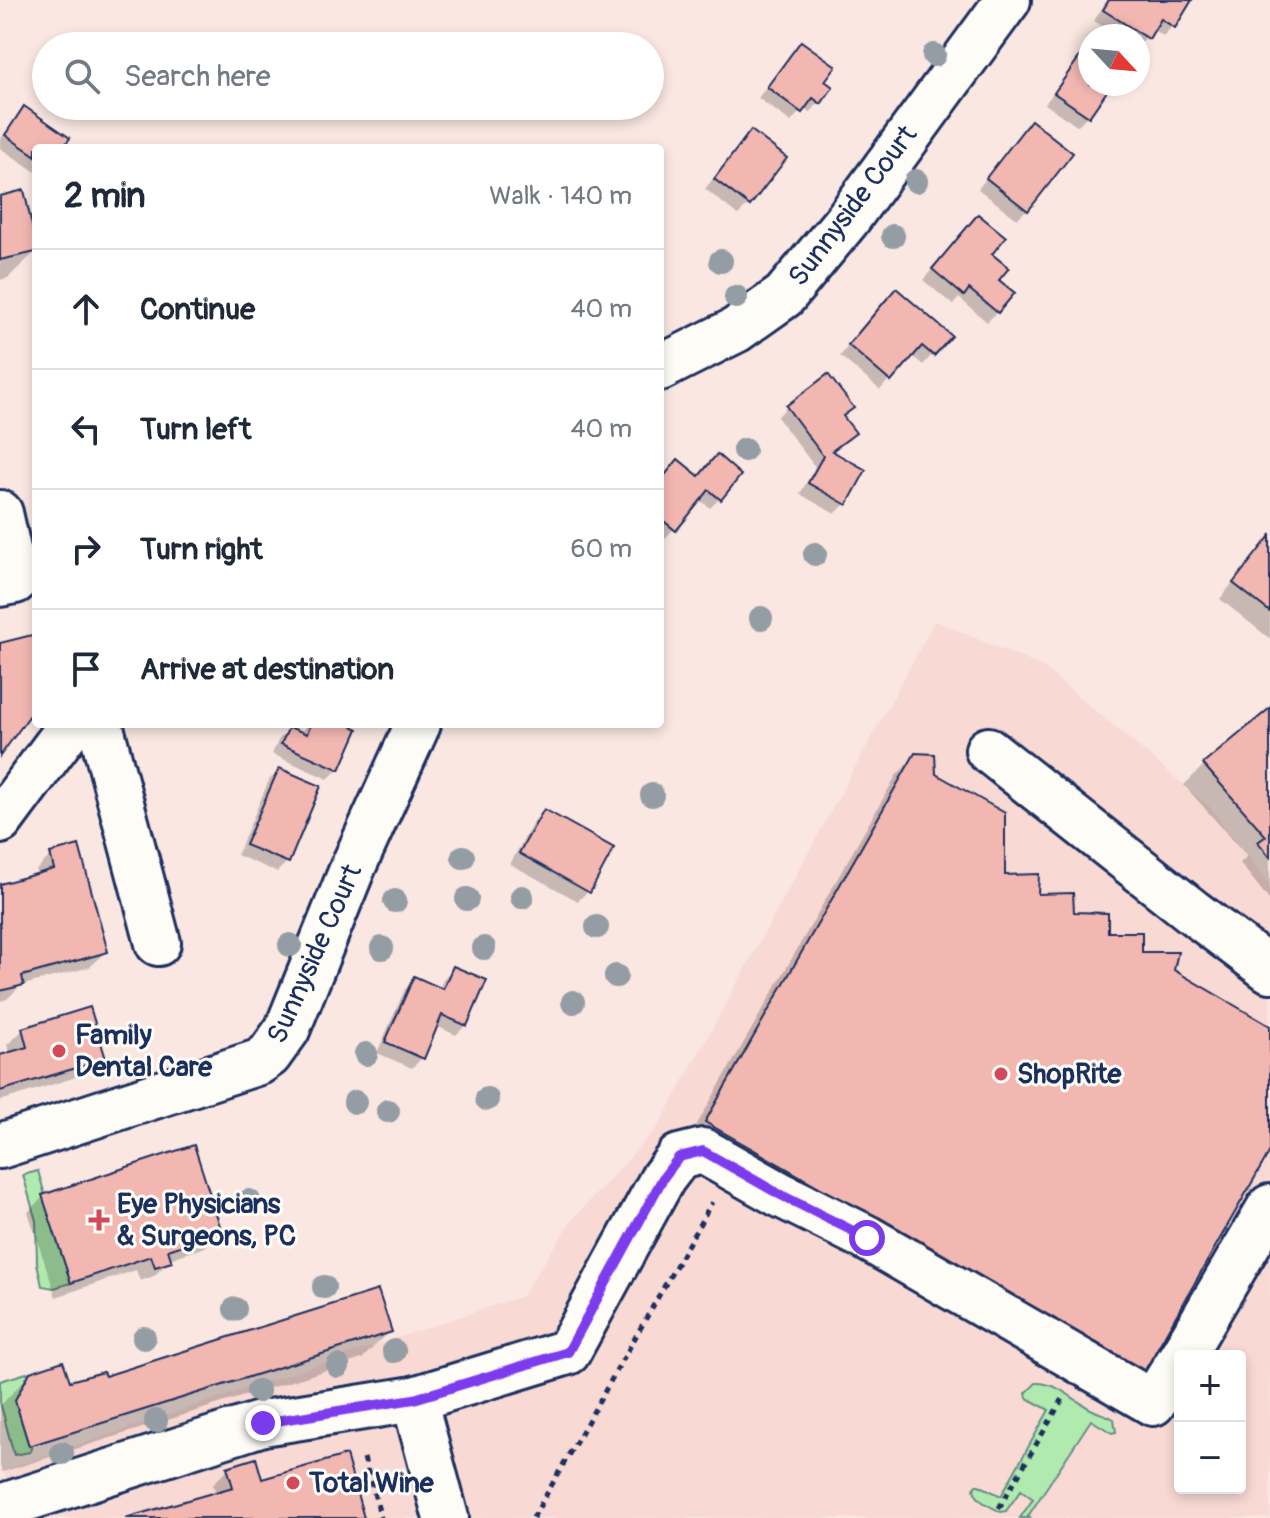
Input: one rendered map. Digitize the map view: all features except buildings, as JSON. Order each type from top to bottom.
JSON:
[{"type":"street","name":"Sunnyside Court","points":[[664,366],[736,330],[784,296],[847,220],[1008,0]]},
{"type":"street","points":[[0,513],[15,581],[0,584]]},
{"type":"street","points":[[0,821],[69,728]]},
{"type":"street","points":[[101,728],[158,943]]},
{"type":"street","name":"Sunnyside Court","points":[[0,1146],[259,1062],[269,1055],[291,1019],[353,867],[416,728]]},
{"type":"street","points":[[988,750],[1270,970]]},
{"type":"street","points":[[0,1507],[263,1423],[414,1399],[568,1352],[663,1178],[679,1157],[703,1151],[867,1238],[1153,1403],[1174,1368]]},
{"type":"street","points":[[1185,1350],[1270,1207]]},
{"type":"street","points":[[414,1399],[446,1518]]},
{"type":"path","points":[[533,1518],[719,1190],[703,1181],[716,1157]]},
{"type":"path","points":[[999,1508],[1083,1363]]},
{"type":"path","points":[[364,1458],[381,1518]]},
{"type":"shaded area","points":[[935,621],[1043,667],[1208,805],[1270,885],[1270,1518],[18,1518],[3,1470],[522,1296],[572,1220],[659,1126]]},
{"type":"green space","points":[[38,1171],[71,1283],[54,1288],[42,1286],[37,1263],[36,1221],[23,1175]]},
{"type":"green space","points":[[30,1372],[15,1400],[32,1445],[30,1452],[14,1455],[0,1402],[0,1381]]},
{"type":"green space","points":[[1036,1383],[1052,1386],[1114,1419],[1116,1432],[1112,1433],[1091,1420],[1028,1516],[1030,1518],[1020,1518],[1033,1499],[1021,1490],[1006,1511],[1001,1512],[988,1506],[974,1489],[979,1485],[1001,1496],[1049,1410],[1027,1398],[1026,1393]]},
{"type":"place","name":"Family Dental Care","points":[[59,1051]]},
{"type":"place","name":"ShopRite","points":[[1001,1074]]},
{"type":"place","name":"Eye Physicians & Surgeons, PC","points":[[99,1220]]},
{"type":"place","name":"Total Wine","points":[[293,1483]]},
{"type":"route","points":[[263,1423],[414,1399],[568,1352],[663,1178],[679,1157],[703,1151],[867,1238]]}]
